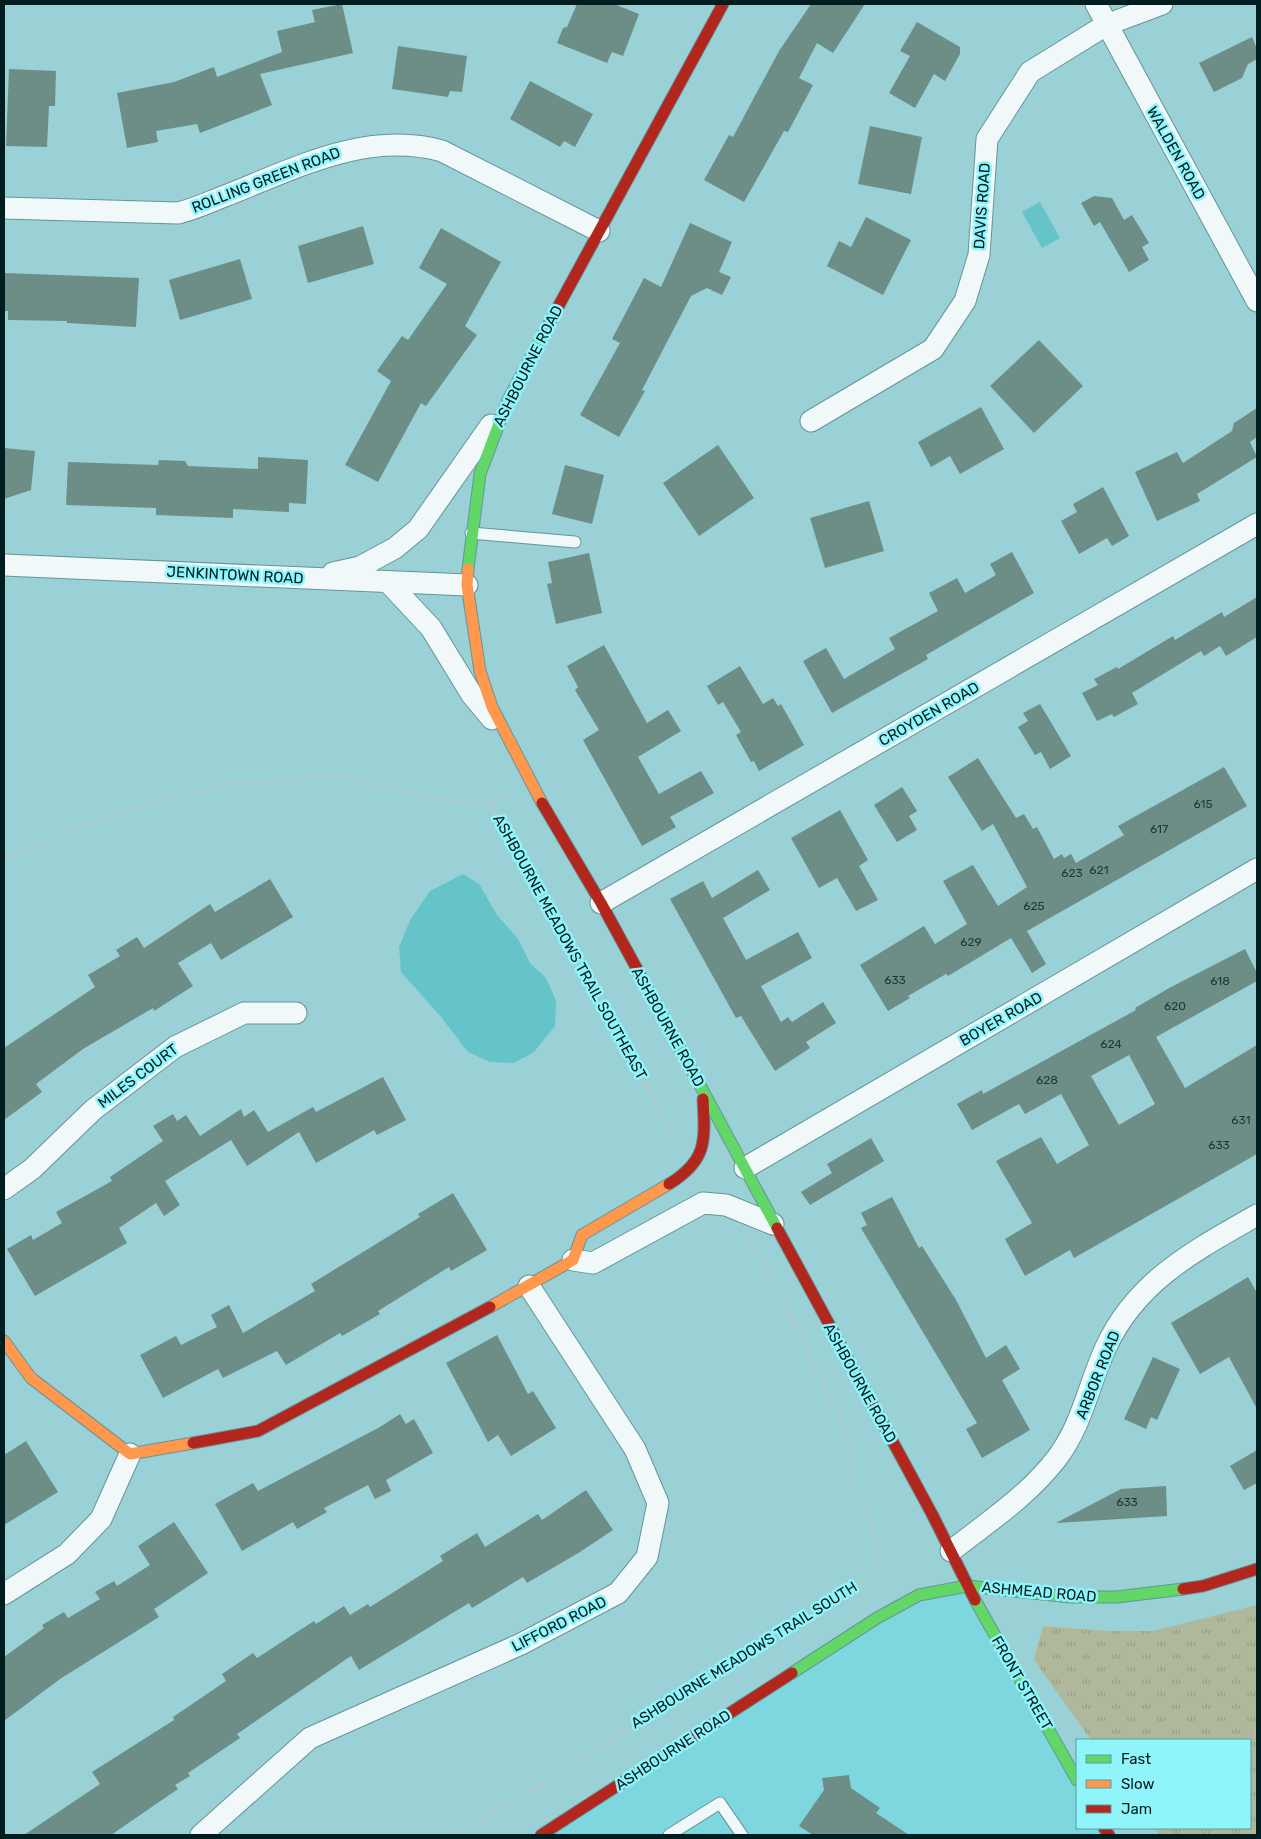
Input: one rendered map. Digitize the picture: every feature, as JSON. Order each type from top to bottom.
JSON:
[{"type":"street","name":"ASHBOURNE ROAD","points":[[541,1835],[877,1618],[919,1595],[967,1586],[951,1550],[702,1090],[600,904],[525,774],[492,707],[480,670],[467,585],[471,533],[480,474],[508,400],[723,4]]},
{"type":"street","name":"WALDEN ROAD","points":[[1096,4],[1257,301]]},
{"type":"street","name":"DAVIS ROAD","points":[[811,421],[933,349],[965,301],[979,255],[987,139],[1030,72],[1106,25],[1162,4]]},
{"type":"street","name":"ROLLING GREEN ROAD","points":[[4,208],[178,213],[198,208],[218,198],[355,148],[421,145],[442,151],[599,231]]},
{"type":"street","points":[[309,579],[360,567],[395,548],[418,529],[508,400]]},
{"type":"street","name":"CROYDEN ROAD","points":[[600,904],[1257,524]]},
{"type":"street","name":"JENKINTOWN ROAD","points":[[4,564],[467,585]]},
{"type":"street","points":[[388,582],[431,628],[472,695],[508,739]]},
{"type":"street","name":"BOYER ROAD","points":[[744,1168],[1257,869]]},
{"type":"street","name":"MILES COURT","points":[[4,1189],[32,1169],[93,1110],[175,1047],[244,1013],[296,1013]]},
{"type":"street","points":[[573,1260],[582,1235],[675,1180],[698,1160],[705,1136],[702,1090]]},
{"type":"street","points":[[4,1340],[30,1378],[130,1454],[258,1431],[529,1286],[573,1260],[593,1263],[703,1202],[726,1206],[773,1224]]},
{"type":"street","name":"ARBOR ROAD","points":[[951,1550],[1029,1490],[1058,1457],[1080,1420],[1105,1350],[1114,1331],[1146,1290],[1177,1263],[1257,1214]]},
{"type":"street","name":"LIFFORD ROAD","points":[[201,1835],[310,1738],[512,1648],[618,1593],[647,1557],[658,1503],[635,1449],[529,1286]]},
{"type":"street","points":[[4,1594],[67,1554],[101,1518],[130,1454]]},
{"type":"street","name":"ASHMEAD ROAD","points":[[967,1586],[1071,1597],[1117,1597],[1203,1586],[1257,1569]]},
{"type":"street","name":"FRONT STREET","points":[[967,1586],[1076,1778]]},
{"type":"lane","points":[[471,533],[576,542]]},
{"type":"lane","points":[[669,1835],[720,1803],[742,1835]]},
{"type":"path","name":"ASHBOURNE MEADOWS TRAIL SOUTHEAST","points":[[4,859],[127,809],[227,784],[336,775],[437,798],[491,804],[680,1146]]},
{"type":"path","name":"ASHBOURNE MEADOWS TRAIL SOUTH","points":[[460,1835],[865,1580],[876,1566],[881,1547],[851,1480],[851,1441],[775,1282],[742,1233]]},
{"type":"path","points":[[1257,1732],[1257,1740]]},
{"type":"shaded area","points":[[1040,202],[1060,238],[1042,248],[1022,212]]},
{"type":"shaded area","points":[[463,874],[479,884],[497,915],[518,939],[530,963],[546,978],[556,1001],[555,1026],[534,1052],[514,1063],[490,1062],[468,1052],[441,1017],[401,972],[399,947],[410,920],[430,891]]},
{"type":"shaded area","points":[[967,1586],[1076,1778],[1076,1829],[1105,1829],[1109,1835],[541,1835],[877,1618]]},
{"type":"green space","points":[[1257,1605],[1257,1835],[1159,1835],[1155,1829],[1251,1829],[1251,1739],[1090,1739],[1034,1660],[1043,1626],[1105,1631],[1153,1631]]},
{"type":"building","points":[[342,4],[353,53],[260,74],[272,105],[200,133],[197,124],[156,131],[158,142],[127,148],[117,93],[174,82],[214,67],[217,77],[282,52],[277,31],[315,22],[312,10]]},
{"type":"building","points":[[577,4],[614,4],[639,14],[623,56],[612,52],[607,63],[557,43],[563,28],[567,27]]},
{"type":"building","points":[[811,4],[865,4],[833,53],[817,43],[799,78],[813,85],[788,132],[784,131],[744,202],[704,180],[729,135],[733,137],[779,51]]},
{"type":"building","points":[[917,22],[960,47],[960,54],[945,81],[934,74],[915,108],[889,93],[910,56],[900,51]]},
{"type":"building","points":[[1252,37],[1257,49],[1257,59],[1248,64],[1242,78],[1214,92],[1199,63]]},
{"type":"building","points":[[398,46],[467,56],[462,92],[450,91],[448,97],[392,89]]},
{"type":"building","points":[[9,69],[56,71],[55,106],[49,106],[47,147],[6,146]]},
{"type":"building","points":[[530,81],[593,114],[575,147],[564,141],[560,147],[510,119]]},
{"type":"building","points":[[870,126],[922,137],[911,194],[858,184]]},
{"type":"building","points":[[1094,196],[1112,198],[1124,220],[1132,215],[1149,243],[1142,247],[1149,260],[1129,272],[1100,222],[1094,226],[1081,203]]},
{"type":"building","points":[[866,217],[911,240],[883,295],[827,266],[839,241],[851,247]]},
{"type":"building","points":[[690,223],[732,242],[719,272],[731,277],[722,295],[707,288],[691,296],[642,390],[645,391],[619,437],[580,415],[620,343],[612,339],[644,278],[661,287]]},
{"type":"building","points":[[363,226],[374,264],[308,283],[298,246]]},
{"type":"building","points":[[441,228],[501,262],[465,326],[477,335],[426,406],[421,403],[378,482],[345,465],[391,381],[377,371],[402,336],[408,340],[447,284],[419,268]]},
{"type":"building","points":[[240,259],[252,299],[180,320],[169,280]]},
{"type":"building","points":[[4,273],[139,278],[136,327],[67,323],[67,321],[8,320],[8,311],[4,311]]},
{"type":"building","points":[[1039,340],[1083,386],[1034,433],[990,386]]},
{"type":"building","points":[[981,407],[1004,449],[960,474],[950,456],[931,467],[918,442]]},
{"type":"building","points":[[1257,408],[1257,437],[1250,442],[1257,457],[1197,494],[1200,501],[1157,521],[1135,472],[1177,452],[1183,463],[1232,431],[1234,423]]},
{"type":"building","points":[[718,445],[754,498],[699,536],[663,483]]},
{"type":"building","points":[[4,448],[35,451],[31,490],[4,499]]},
{"type":"building","points":[[258,457],[308,460],[306,504],[289,503],[289,512],[233,509],[233,518],[156,515],[156,508],[66,505],[68,462],[158,465],[159,460],[185,461],[188,466],[258,469]]},
{"type":"building","points":[[565,465],[604,475],[592,524],[552,514]]},
{"type":"building","points":[[1103,487],[1129,536],[1112,546],[1107,538],[1079,554],[1061,521],[1077,512],[1073,504]]},
{"type":"building","points":[[869,501],[884,551],[825,568],[810,518]]},
{"type":"building","points":[[1012,552],[1034,593],[926,655],[928,659],[832,713],[803,661],[826,648],[844,679],[895,649],[889,638],[938,611],[929,593],[957,578],[965,593],[996,575],[990,564]]},
{"type":"building","points":[[589,553],[602,613],[556,624],[547,584],[552,583],[548,562]]},
{"type":"building","points":[[1257,597],[1257,637],[1226,656],[1220,646],[1204,656],[1201,651],[1132,693],[1138,704],[1114,717],[1112,714],[1097,721],[1082,693],[1098,685],[1094,679],[1117,667],[1118,669],[1173,636],[1175,640],[1222,612],[1224,617]]},
{"type":"building","points":[[604,645],[647,723],[668,710],[681,731],[638,757],[659,794],[701,771],[714,793],[670,817],[676,827],[642,846],[583,740],[599,730],[575,690],[578,687],[567,666]]},
{"type":"building","points":[[740,666],[763,704],[773,698],[778,706],[781,704],[804,745],[759,771],[754,761],[751,762],[736,735],[741,732],[723,702],[718,705],[707,686]]},
{"type":"building","points":[[1040,704],[1071,756],[1050,769],[1041,752],[1035,755],[1018,727],[1028,721],[1023,713]]},
{"type":"building","points":[[978,758],[1016,818],[1024,814],[1033,829],[1037,827],[1054,859],[1062,854],[1064,858],[1071,854],[1076,863],[1124,835],[1118,826],[1224,767],[1247,806],[1027,931],[1046,964],[1032,973],[1011,938],[948,976],[946,974],[908,996],[910,998],[888,1011],[860,965],[924,926],[935,944],[967,924],[943,881],[973,865],[998,906],[1027,887],[993,824],[982,831],[948,777]]},
{"type":"building","points":[[902,787],[917,811],[909,816],[917,830],[897,842],[874,805]]},
{"type":"building","points":[[840,810],[868,860],[859,866],[878,900],[856,911],[837,878],[819,888],[791,838]]},
{"type":"building","points":[[758,870],[770,890],[723,918],[746,960],[798,932],[812,958],[761,986],[781,1022],[788,1017],[792,1022],[823,1002],[836,1023],[806,1042],[810,1048],[775,1071],[741,1016],[736,1018],[670,899],[703,881],[712,898]]},
{"type":"building","points":[[270,879],[293,917],[221,960],[211,943],[178,963],[193,986],[154,1011],[153,1008],[83,1049],[36,1084],[42,1092],[4,1120],[4,1048],[95,987],[88,975],[120,956],[116,950],[137,937],[144,948],[210,904],[215,912]]},
{"type":"building","points":[[1245,949],[1257,973],[1257,981],[1156,1037],[1185,1088],[1257,1045],[1257,1154],[1074,1258],[1070,1250],[1025,1276],[1005,1239],[1032,1223],[996,1161],[1041,1137],[1057,1164],[1089,1145],[1061,1094],[1025,1114],[1019,1104],[972,1130],[957,1104],[982,1090],[983,1094],[1136,1010],[1135,1008]],"holes":[[[1129,1055],[1155,1104],[1119,1125],[1091,1076]]]},
{"type":"building","points":[[383,1077],[406,1120],[377,1135],[374,1130],[316,1163],[299,1132],[247,1166],[231,1140],[165,1181],[180,1205],[164,1216],[156,1203],[119,1228],[127,1243],[35,1296],[7,1249],[31,1235],[33,1240],[62,1223],[56,1212],[112,1181],[110,1177],[163,1141],[153,1126],[173,1114],[177,1121],[186,1115],[200,1136],[241,1109],[244,1117],[254,1110],[268,1132],[313,1107],[316,1112]]},
{"type":"building","points":[[871,1138],[884,1161],[810,1205],[801,1192],[832,1173],[827,1164]]},
{"type":"building","points":[[453,1193],[487,1250],[451,1271],[449,1267],[378,1311],[380,1314],[342,1336],[340,1333],[286,1365],[277,1351],[223,1378],[218,1369],[163,1398],[140,1355],[176,1336],[181,1345],[217,1327],[211,1315],[229,1305],[243,1333],[315,1291],[311,1284],[420,1217],[418,1214]]},
{"type":"building","points":[[892,1197],[919,1248],[922,1246],[956,1300],[986,1358],[1006,1345],[1020,1369],[1002,1380],[1030,1430],[982,1458],[966,1429],[977,1423],[861,1228],[867,1225],[861,1213]]},
{"type":"building","points":[[1248,1277],[1257,1293],[1257,1409],[1229,1357],[1200,1374],[1171,1323]]},
{"type":"building","points":[[497,1335],[528,1394],[533,1391],[556,1428],[511,1456],[498,1435],[488,1442],[446,1363]]},
{"type":"building","points":[[1153,1357],[1180,1369],[1157,1420],[1151,1417],[1146,1429],[1124,1419]]},
{"type":"building","points":[[400,1414],[406,1424],[414,1419],[433,1453],[386,1480],[391,1491],[375,1499],[368,1485],[324,1508],[327,1512],[297,1529],[293,1522],[242,1551],[215,1504],[253,1483],[258,1491],[380,1427]]},
{"type":"building","points":[[26,1441],[58,1492],[4,1525],[4,1455]]},
{"type":"building","points":[[1257,1450],[1257,1483],[1244,1490],[1230,1466]]},
{"type":"building","points":[[1166,1486],[1167,1516],[1056,1523],[1121,1489]]},
{"type":"building","points":[[586,1490],[613,1530],[580,1552],[527,1583],[523,1577],[472,1608],[469,1603],[359,1670],[351,1656],[237,1734],[240,1738],[188,1773],[190,1776],[175,1785],[178,1789],[111,1835],[24,1835],[100,1784],[92,1772],[174,1720],[173,1717],[226,1681],[222,1674],[253,1653],[257,1658],[314,1621],[316,1624],[344,1606],[350,1615],[368,1604],[370,1607],[443,1561],[440,1556],[477,1533],[485,1547],[538,1514],[542,1520]]},
{"type":"building","points":[[174,1522],[208,1573],[154,1609],[159,1617],[60,1679],[4,1721],[4,1657],[44,1628],[42,1625],[64,1612],[68,1618],[100,1599],[95,1592],[114,1581],[117,1586],[150,1565],[138,1546]]},
{"type":"building","points":[[849,1775],[851,1788],[880,1808],[876,1813],[909,1835],[813,1835],[799,1826],[824,1790],[822,1778]]},
{"type":"traffic: fast","points":[[468,569],[480,474],[508,400],[546,329]]},
{"type":"traffic: fast","points":[[655,1002],[777,1228]]},
{"type":"traffic: fast","points":[[792,1673],[877,1618],[919,1595],[967,1586],[1071,1597],[1117,1597],[1183,1589]]},
{"type":"traffic: fast","points":[[975,1600],[1076,1778]]},
{"type":"traffic: slow","points":[[468,569],[467,585],[480,671],[492,707],[542,803]]},
{"type":"traffic: slow","points":[[490,1307],[573,1260],[582,1235],[669,1184]]},
{"type":"traffic: slow","points":[[4,1341],[31,1378],[130,1454],[193,1443]]},
{"type":"traffic: jam","points":[[546,329],[723,4]]},
{"type":"traffic: jam","points":[[542,803],[601,903],[655,1002]]},
{"type":"traffic: jam","points":[[669,1184],[691,1166],[701,1148],[704,1126],[703,1099]]},
{"type":"traffic: jam","points":[[777,1228],[932,1514],[975,1600]]},
{"type":"traffic: jam","points":[[193,1443],[258,1431],[490,1307]]},
{"type":"traffic: jam","points":[[1183,1589],[1203,1586],[1257,1569]]},
{"type":"traffic: jam","points":[[541,1835],[792,1673]]},
{"type":"traffic: jam","points":[[1105,1829],[1109,1835]]}]
